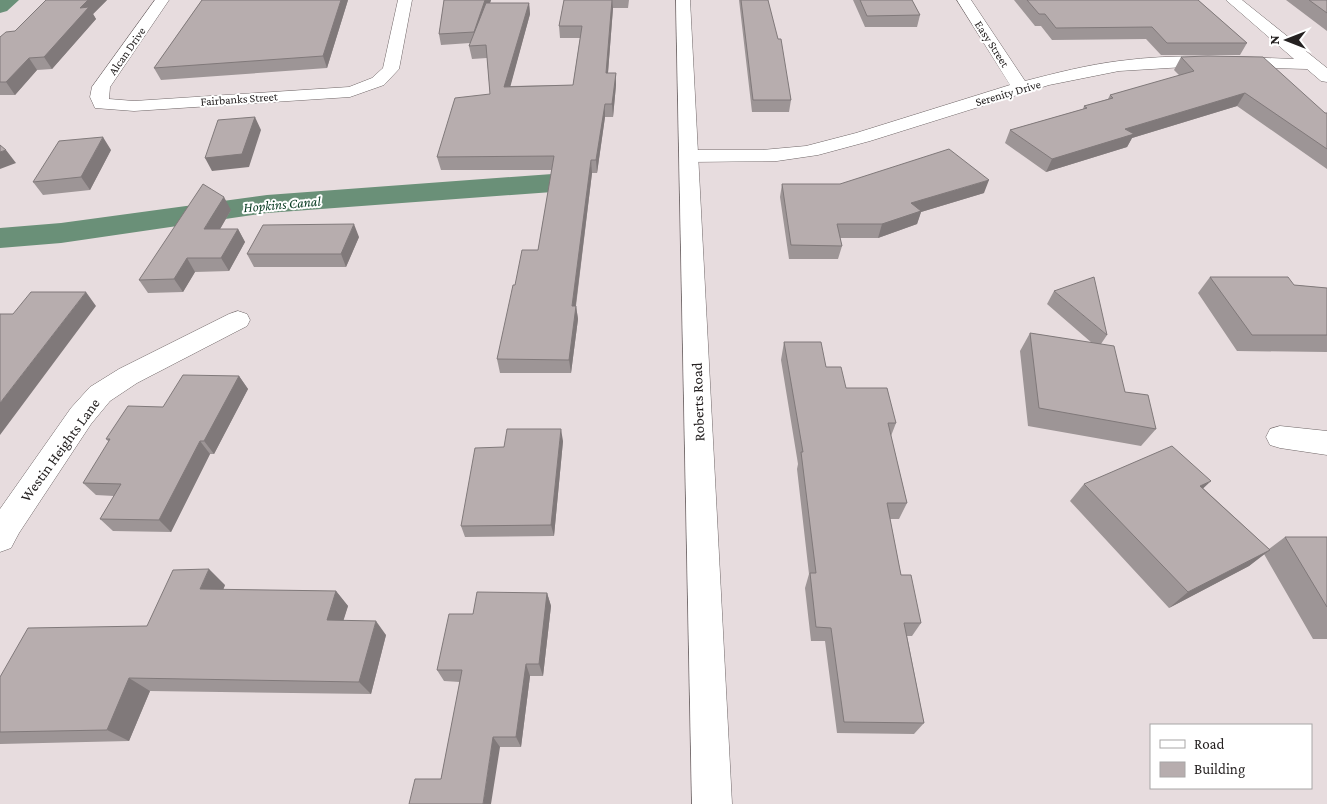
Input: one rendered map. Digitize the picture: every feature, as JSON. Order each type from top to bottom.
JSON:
[{"type":"street","name":"Alcan Drive","points":[[101,104],[99,97],[101,88],[162,0]]},
{"type":"street","name":"Fairbanks Street","points":[[101,104],[134,106],[350,92],[376,84],[385,78],[391,69],[405,0]]},
{"type":"street","name":"Roberts Road","points":[[683,0],[712,804]]},
{"type":"street","name":"Easy Street","points":[[964,0],[1021,88]]},
{"type":"street","points":[[1232,0],[1327,77]]},
{"type":"street","name":"Serenity Drive","points":[[689,156],[767,155],[806,152],[852,140],[1021,88],[1090,70],[1124,64],[1164,62],[1311,64]]},
{"type":"street","name":"Westin Heights Lane","points":[[0,538],[8,522],[81,416],[100,394],[128,376],[238,320]]},
{"type":"street","points":[[1280,437],[1327,443]]},
{"type":"building","points":[[46,0],[88,0],[80,8],[89,7],[44,57],[29,58],[6,82],[0,82],[0,37],[6,32],[15,31]]},
{"type":"building","points":[[202,0],[341,0],[323,56],[154,68]]},
{"type":"building","points":[[444,0],[485,0],[474,32],[439,34]]},
{"type":"building","points":[[564,0],[612,0],[606,73],[616,73],[612,104],[605,104],[596,160],[591,160],[572,306],[576,306],[569,360],[497,359],[522,250],[538,250],[554,156],[437,157],[455,98],[490,94],[486,45],[469,46],[486,3],[529,3],[504,87],[573,85],[582,26],[559,26]]},
{"type":"building","points":[[741,0],[768,0],[778,39],[781,39],[791,100],[753,100]]},
{"type":"building","points":[[860,0],[912,0],[920,15],[867,16]]},
{"type":"building","points":[[1027,0],[1198,0],[1247,43],[1167,43],[1152,27],[1056,28],[1045,14],[1039,14]]},
{"type":"building","points":[[1309,0],[1327,0],[1327,13]]},
{"type":"building","points":[[1181,57],[1263,57],[1327,113],[1327,149],[1245,93],[1125,129],[1134,134],[1052,159],[1010,130],[1087,108],[1084,106],[1113,98],[1110,95],[1194,71]]},
{"type":"building","points":[[255,117],[242,154],[205,158],[218,120]]},
{"type":"building","points":[[103,137],[81,177],[33,182],[59,141]]},
{"type":"building","points":[[0,145],[6,150],[0,152]]},
{"type":"building","points":[[949,149],[989,180],[911,203],[921,211],[882,224],[837,224],[842,246],[791,245],[782,184],[840,184]]},
{"type":"building","points":[[203,184],[224,197],[204,229],[238,229],[221,258],[187,258],[174,279],[139,280]]},
{"type":"building","points":[[354,224],[341,254],[247,254],[263,225]]},
{"type":"building","points":[[1094,277],[1107,335],[1054,291]]},
{"type":"building","points":[[1210,277],[1288,277],[1294,285],[1327,288],[1327,335],[1252,335]]},
{"type":"building","points":[[31,292],[86,292],[0,403],[0,314],[13,314]]},
{"type":"building","points":[[1030,333],[1114,346],[1125,392],[1148,395],[1156,429],[1039,408]]},
{"type":"building","points":[[784,342],[821,342],[826,367],[841,367],[846,388],[887,388],[896,423],[888,423],[907,503],[887,503],[901,575],[911,575],[921,623],[904,623],[924,723],[844,722],[831,628],[816,627],[810,573],[816,573],[801,452],[803,452]]},
{"type":"building","points":[[183,375],[239,376],[204,441],[200,441],[159,520],[100,519],[121,484],[83,483],[110,439],[106,439],[128,406],[163,407]]},
{"type":"building","points":[[507,429],[561,429],[551,525],[461,526],[475,448],[504,447]]},
{"type":"building","points":[[1172,446],[1211,481],[1200,486],[1270,550],[1188,592],[1084,484]]},
{"type":"building","points":[[1285,537],[1327,537],[1327,607]]},
{"type":"building","points":[[209,569],[200,589],[336,591],[327,620],[376,621],[359,682],[129,678],[107,730],[0,732],[0,677],[28,628],[147,626],[173,570]]},
{"type":"building","points":[[477,592],[547,593],[539,664],[526,664],[516,737],[493,737],[483,804],[409,804],[415,779],[441,779],[462,670],[437,670],[449,614],[473,614]]},
{"type":"waterway","name":"Hopkins Canal","points":[[0,7],[9,0]]},
{"type":"waterway","name":"Hopkins Canal","points":[[0,238],[61,233],[267,204],[566,182]]}]
